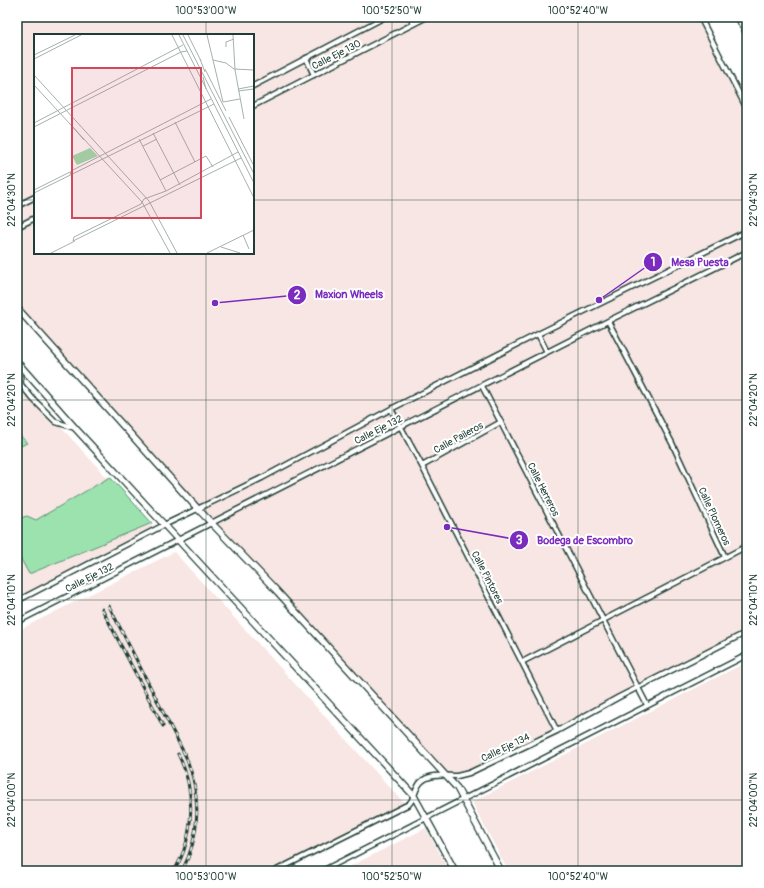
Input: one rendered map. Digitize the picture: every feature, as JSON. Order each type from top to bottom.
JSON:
[{"type":"street","name":"Calle Eje 130","points":[[254,85],[385,17]]},
{"type":"street","points":[[411,17],[412,24]]},
{"type":"street","name":"Calle Eje 130","points":[[254,105],[427,17]]},
{"type":"street","points":[[700,17],[747,109]]},
{"type":"street","points":[[738,17],[747,34]]},
{"type":"street","points":[[306,58],[314,75]]},
{"type":"street","points":[[17,206],[34,198]]},
{"type":"street","points":[[17,227],[34,218]]},
{"type":"street","name":"Calle Eje 132","points":[[17,601],[164,525],[262,478],[538,334],[747,231]]},
{"type":"street","name":"Calle Eje 132","points":[[17,622],[608,321],[747,252]]},
{"type":"street","points":[[17,308],[198,509],[457,788],[501,871]]},
{"type":"street","name":"Calle Plomeros","points":[[522,662],[725,557],[672,443],[608,321]]},
{"type":"street","points":[[538,334],[547,352]]},
{"type":"street","points":[[18,363],[21,385]]},
{"type":"street","points":[[18,363],[76,429],[414,796],[455,871]]},
{"type":"street","points":[[17,380],[33,399],[56,422],[76,429]]},
{"type":"street","name":"Calle Herreros","points":[[482,386],[647,705]]},
{"type":"street","name":"Calle Pintores","points":[[392,410],[557,731]]},
{"type":"street","name":"Calle Paileros","points":[[422,466],[501,422]]},
{"type":"street","points":[[725,557],[747,546]]},
{"type":"street","name":"Calle Eje 134","points":[[275,871],[409,804],[419,784],[423,780],[427,778],[458,776],[469,773],[557,731],[747,632]]},
{"type":"street","points":[[322,871],[747,655]]},
{"type":"shaded area","points":[[17,17],[696,17],[747,115],[747,632],[469,773],[446,776],[17,310]]},
{"type":"shaded area","points":[[17,379],[153,528],[17,597]]},
{"type":"shaded area","points":[[174,552],[405,804],[273,871],[17,871],[17,631]]},
{"type":"shaded area","points":[[747,662],[747,871],[508,871],[472,802]]},
{"type":"shaded area","points":[[426,828],[449,871],[341,871]]},
{"type":"green space","points":[[17,432],[27,443],[17,448]]},
{"type":"green space","points":[[110,477],[152,523],[29,574],[17,552],[17,519],[27,516],[36,520]]},
{"type":"railway","points":[[109,606],[186,757],[191,771],[196,800],[196,829],[193,843],[182,871]]},
{"type":"railway","points":[[102,609],[163,726]]},
{"type":"railway","points":[[174,871],[181,858],[186,843],[191,813],[188,782],[178,754]]},
{"type":"place","name":"Mesa Puesta","points":[[599,300]]},
{"type":"place","name":"Maxion Wheels","points":[[215,303]]},
{"type":"place","name":"Bodega de Escombro","points":[[447,527]]}]
